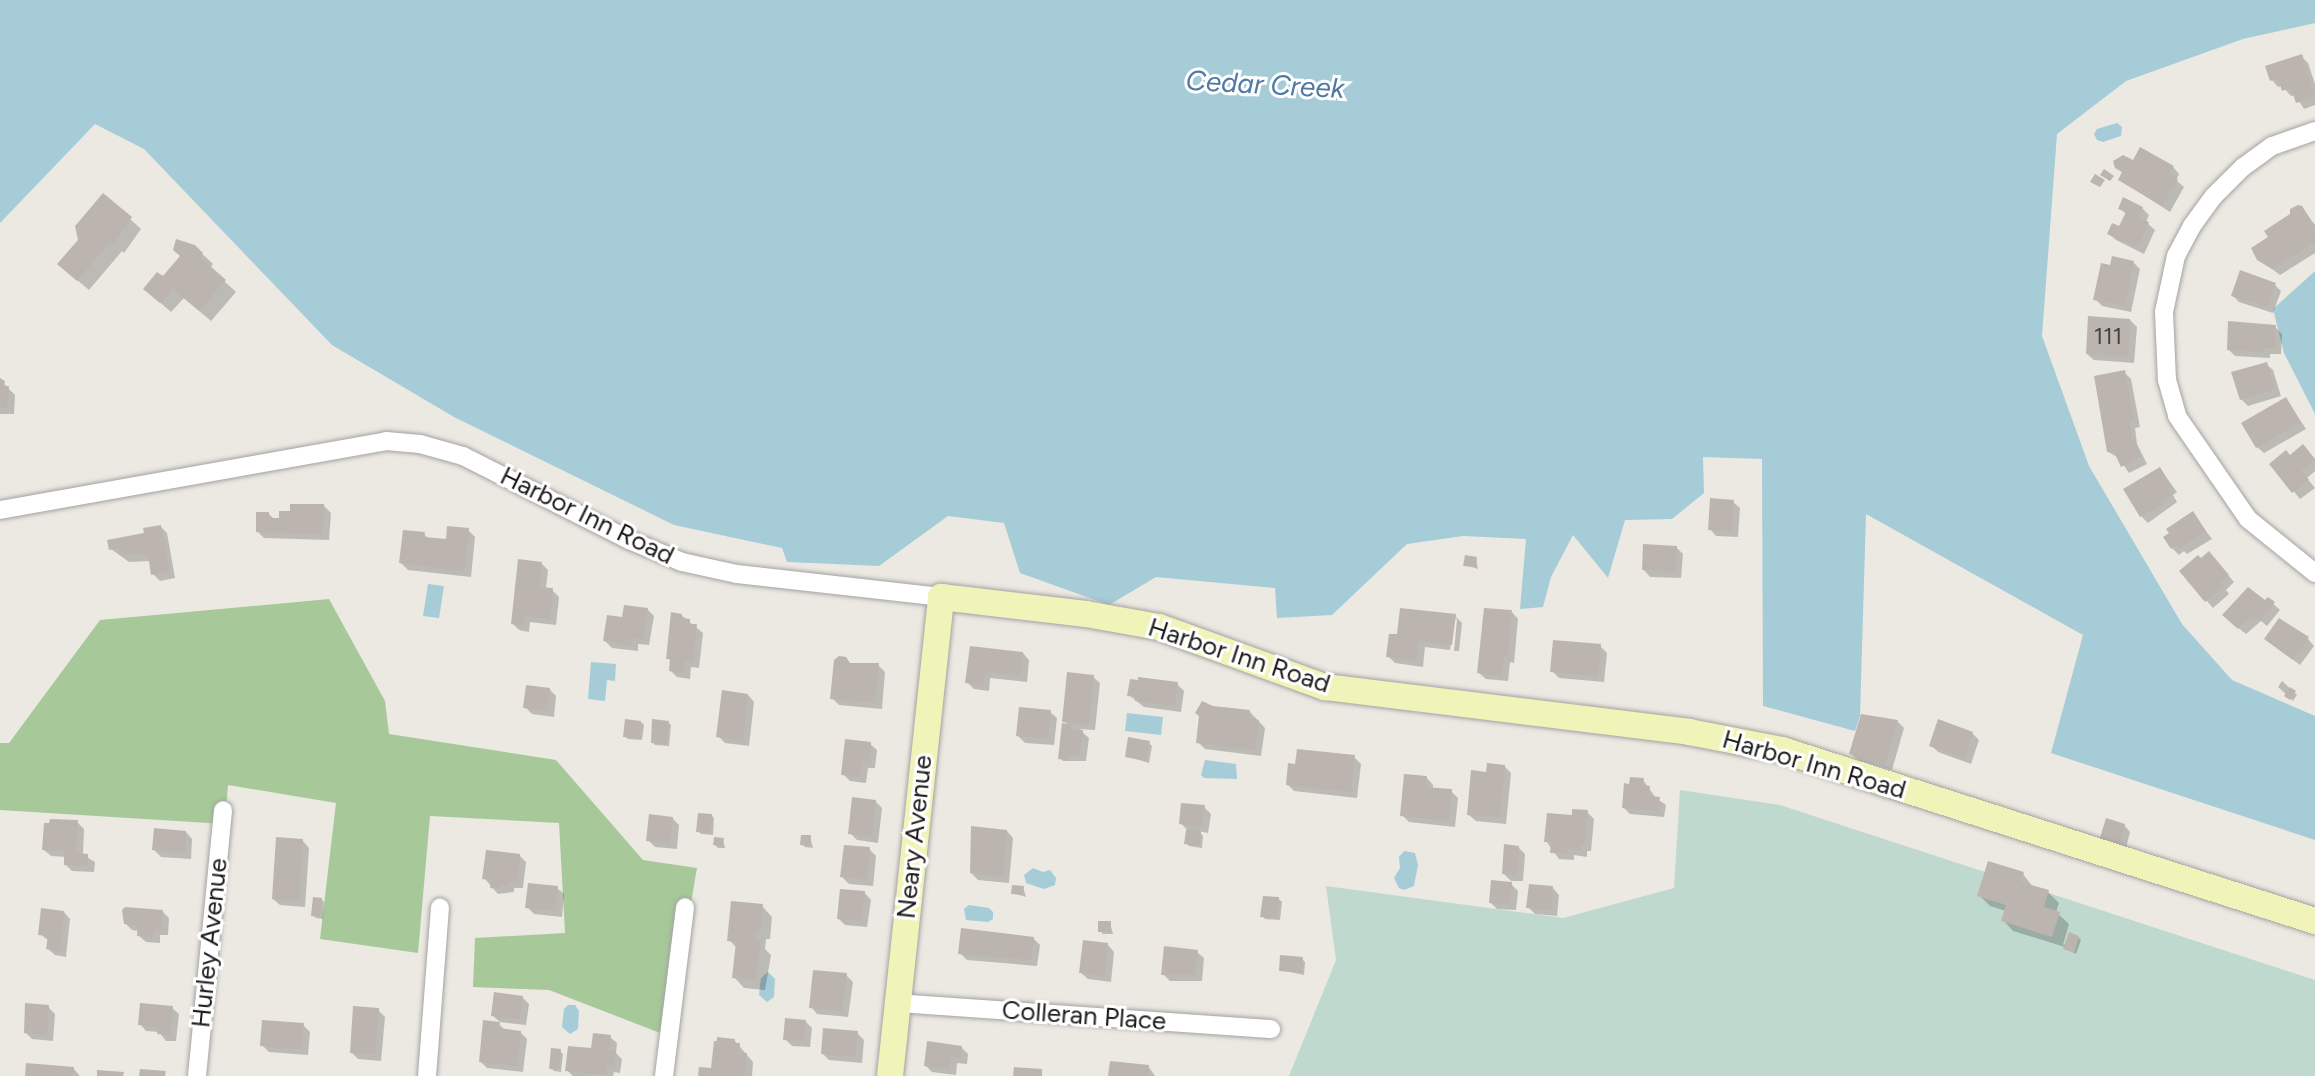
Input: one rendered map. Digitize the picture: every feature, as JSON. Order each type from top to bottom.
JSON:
[{"type":"main road","name":"Harbor Inn Road","points":[[941,597],[1086,614],[1159,626],[1325,687],[1689,732],[1782,750],[2315,921]]},
{"type":"main road","name":"Neary Avenue","points":[[890,1076],[941,597]]},
{"type":"street","points":[[2315,131],[2272,146],[2242,167],[2213,197],[2192,226],[2176,256],[2164,312],[2167,380],[2177,416],[2205,461],[2249,519],[2315,573]]},
{"type":"street","name":"Harbor Inn Road","points":[[0,510],[386,441],[420,444],[463,456],[629,540],[682,562],[737,574],[941,597]]},
{"type":"street","name":"Hurley Avenue","points":[[197,1076],[223,810]]},
{"type":"street","points":[[427,1076],[440,907]]},
{"type":"street","points":[[664,1076],[685,907]]},
{"type":"street","name":"Colleran Place","points":[[897,1003],[1271,1029]]},
{"type":"green space","points":[[329,599],[385,701],[389,734],[556,760],[643,860],[697,868],[668,1036],[549,990],[473,987],[475,938],[565,933],[559,823],[430,816],[418,953],[320,939],[336,803],[228,785],[225,824],[0,810],[0,743],[9,743],[100,620]]},
{"type":"green space","points":[[1680,790],[1780,805],[2315,980],[2315,1076],[1289,1076],[1336,960],[1326,886],[1563,918],[1674,888]]},
{"type":"water","name":"Cedar Creek","points":[[0,0],[2315,0],[2315,23],[2243,39],[2126,81],[2057,134],[2042,336],[2089,466],[2182,624],[2232,680],[2315,716],[2315,840],[2051,753],[2083,635],[1866,514],[1860,716],[1855,731],[1763,706],[1762,459],[1703,457],[1704,493],[1672,519],[1625,520],[1608,578],[1573,535],[1551,577],[1543,607],[1520,609],[1526,539],[1463,536],[1407,544],[1332,615],[1277,618],[1275,588],[1156,577],[1109,605],[1020,573],[1004,523],[948,516],[879,566],[787,562],[782,548],[674,525],[454,417],[332,345],[144,149],[95,124],[0,223]]},
{"type":"water","points":[[2117,123],[2122,127],[2121,136],[2103,142],[2097,140],[2094,134],[2097,129]]},
{"type":"water","points":[[2315,271],[2315,414],[2284,353],[2273,309]]},
{"type":"water","points":[[428,584],[444,586],[439,618],[423,616]]},
{"type":"water","points":[[591,662],[616,664],[615,681],[607,680],[605,701],[588,699]]},
{"type":"water","points":[[1127,713],[1163,717],[1161,735],[1125,731]]},
{"type":"water","points":[[1205,760],[1236,764],[1237,779],[1204,778],[1201,775]]},
{"type":"water","points":[[1404,851],[1415,853],[1418,865],[1414,886],[1404,890],[1399,888],[1394,878],[1400,868],[1399,857]]},
{"type":"water","points":[[1033,868],[1043,872],[1050,870],[1056,878],[1055,885],[1044,889],[1026,883],[1024,875]]},
{"type":"water","points":[[969,905],[989,908],[993,912],[993,919],[988,922],[966,920],[964,909]]},
{"type":"water","points":[[768,972],[775,979],[774,997],[767,1002],[759,995],[761,978]]},
{"type":"water","points":[[568,1005],[575,1005],[579,1011],[578,1029],[570,1034],[562,1027],[564,1009]]},
{"type":"building","points":[[2302,54],[2315,97],[2296,103],[2291,88],[2282,91],[2278,78],[2270,81],[2265,66]]},
{"type":"building","points":[[2140,147],[2174,166],[2169,174],[2178,179],[2162,206],[2118,180],[2122,172],[2115,168],[2113,161],[2123,155],[2133,160]]},
{"type":"building","points":[[2104,169],[2114,176],[2110,181],[2100,175]]},
{"type":"building","points":[[2095,174],[2105,180],[2100,187],[2090,182]]},
{"type":"building","points":[[103,193],[132,217],[113,244],[110,242],[77,281],[57,264],[78,240],[75,226]]},
{"type":"building","points":[[2123,197],[2143,207],[2138,217],[2149,222],[2137,248],[2107,234],[2112,223],[2119,226],[2126,212],[2118,209]]},
{"type":"building","points":[[2302,206],[2315,226],[2315,242],[2272,269],[2257,260],[2251,248],[2268,237],[2264,231],[2290,214],[2290,209]]},
{"type":"building","points":[[176,239],[195,245],[203,253],[200,257],[226,280],[199,311],[173,289],[160,303],[143,289],[157,272],[163,276],[180,256],[173,250]]},
{"type":"building","points":[[2112,256],[2134,261],[2125,306],[2093,300],[2101,263],[2110,265]]},
{"type":"building","points":[[2240,270],[2276,283],[2267,307],[2231,296]]},
{"type":"building","points":[[2088,316],[2130,319],[2128,357],[2086,354]]},
{"type":"building","points":[[2228,321],[2276,325],[2275,348],[2264,348],[2263,352],[2227,350]]},
{"type":"building","points":[[2267,362],[2275,389],[2240,400],[2231,372]]},
{"type":"building","points":[[2125,370],[2134,420],[2129,421],[2132,439],[2134,438],[2141,457],[2121,467],[2114,452],[2107,452],[2094,376]]},
{"type":"building","points":[[0,378],[5,381],[4,386],[9,386],[7,408],[0,408]]},
{"type":"building","points":[[2286,397],[2301,422],[2256,448],[2241,423]]},
{"type":"building","points":[[2303,444],[2315,459],[2301,470],[2309,480],[2292,493],[2269,464],[2286,450],[2290,455]]},
{"type":"building","points":[[2160,467],[2171,485],[2167,488],[2171,495],[2162,501],[2163,504],[2140,517],[2123,489]]},
{"type":"building","points":[[1710,498],[1734,500],[1732,531],[1708,530]]},
{"type":"building","points":[[290,504],[324,504],[323,534],[256,532],[256,512],[269,512],[269,518],[279,518],[279,511],[290,511]]},
{"type":"building","points":[[2193,511],[2206,531],[2179,549],[2177,545],[2171,549],[2163,537],[2169,533],[2166,529]]},
{"type":"building","points":[[161,525],[170,571],[151,575],[148,555],[120,555],[119,548],[109,550],[107,540],[144,533],[143,528]]},
{"type":"building","points":[[447,526],[469,528],[464,571],[399,563],[403,530],[425,532],[424,537],[446,539]]},
{"type":"building","points":[[1643,544],[1677,546],[1675,572],[1642,570]]},
{"type":"building","points":[[2209,551],[2229,575],[2220,582],[2224,587],[2205,602],[2179,571],[2198,555],[2201,558]]},
{"type":"building","points":[[1465,555],[1477,557],[1476,567],[1463,566]]},
{"type":"building","points":[[518,559],[542,562],[539,587],[553,588],[550,619],[524,616],[523,626],[511,624]]},
{"type":"building","points":[[2248,587],[2265,600],[2268,597],[2275,602],[2260,621],[2253,615],[2238,629],[2222,615]]},
{"type":"building","points":[[624,605],[648,608],[643,640],[632,638],[631,646],[603,641],[607,615],[622,617]]},
{"type":"building","points":[[1400,608],[1456,614],[1452,645],[1419,641],[1416,661],[1386,657],[1389,634],[1397,634]]},
{"type":"building","points":[[1484,608],[1512,610],[1508,656],[1504,656],[1502,676],[1477,673]]},
{"type":"building","points":[[671,612],[690,619],[690,624],[697,624],[693,662],[685,661],[684,673],[669,671],[670,659],[666,659]]},
{"type":"building","points":[[2279,618],[2309,637],[2293,660],[2264,639]]},
{"type":"building","points":[[1553,640],[1601,644],[1598,676],[1550,672]]},
{"type":"building","points":[[970,646],[1023,652],[1021,676],[984,672],[983,685],[965,683]]},
{"type":"building","points":[[839,656],[846,657],[850,663],[879,663],[875,703],[830,699],[834,660]]},
{"type":"building","points":[[1067,672],[1094,675],[1089,724],[1062,722]]},
{"type":"building","points":[[1138,677],[1178,682],[1175,706],[1135,701],[1135,697],[1127,696],[1130,679],[1138,680]]},
{"type":"building","points":[[526,685],[550,688],[547,711],[523,708]]},
{"type":"building","points":[[2290,687],[2296,691],[2290,700],[2284,696]]},
{"type":"building","points":[[722,690],[748,694],[743,741],[716,737]]},
{"type":"building","points":[[1202,701],[1213,706],[1250,710],[1249,718],[1259,720],[1255,750],[1196,743],[1199,716],[1195,713]]},
{"type":"building","points":[[1019,707],[1051,710],[1048,739],[1016,736]]},
{"type":"building","points":[[1861,714],[1898,720],[1885,764],[1849,754]]},
{"type":"building","points":[[625,719],[641,721],[640,738],[623,737]]},
{"type":"building","points":[[652,719],[669,721],[667,744],[651,743]]},
{"type":"building","points":[[1938,719],[1973,732],[1964,758],[1929,746]]},
{"type":"building","points":[[1062,723],[1071,724],[1071,729],[1083,730],[1080,756],[1068,754],[1067,760],[1058,759]]},
{"type":"building","points":[[1128,737],[1150,741],[1146,761],[1125,757]]},
{"type":"building","points":[[845,739],[871,742],[869,762],[861,762],[860,777],[841,775]]},
{"type":"building","points":[[1297,749],[1355,755],[1351,792],[1286,785],[1288,763],[1295,764]]},
{"type":"building","points":[[1487,763],[1505,765],[1500,818],[1467,815],[1471,770],[1486,772]]},
{"type":"building","points":[[1404,774],[1427,776],[1426,787],[1452,789],[1449,821],[1400,816]]},
{"type":"building","points":[[1630,777],[1644,778],[1643,785],[1650,786],[1649,796],[1660,797],[1658,811],[1622,808],[1624,783],[1629,784]]},
{"type":"building","points":[[852,797],[876,800],[872,837],[848,834]]},
{"type":"building","points":[[1181,803],[1205,805],[1202,827],[1179,824]]},
{"type":"building","points":[[1572,809],[1588,810],[1581,851],[1568,849],[1568,854],[1550,853],[1551,842],[1544,842],[1547,813],[1572,815]]},
{"type":"building","points":[[698,813],[712,814],[710,833],[696,832]]},
{"type":"building","points":[[649,814],[673,817],[670,843],[646,841]]},
{"type":"building","points":[[2106,818],[2125,824],[2118,847],[2099,841]]},
{"type":"building","points":[[50,819],[78,820],[76,853],[88,854],[88,866],[64,865],[64,851],[42,850],[44,823],[49,823]]},
{"type":"building","points":[[971,826],[1007,830],[1003,877],[970,873]]},
{"type":"building","points":[[154,828],[186,831],[185,853],[152,850]]},
{"type":"building","points":[[1186,830],[1201,831],[1200,846],[1184,844]]},
{"type":"building","points":[[801,835],[811,835],[810,846],[800,845]]},
{"type":"building","points":[[276,837],[303,839],[299,901],[272,899]]},
{"type":"building","points":[[714,837],[724,838],[723,846],[713,845]]},
{"type":"building","points":[[1504,844],[1519,846],[1517,875],[1502,874]]},
{"type":"building","points":[[844,845],[870,847],[867,880],[840,877]]},
{"type":"building","points":[[486,850],[520,854],[517,882],[508,882],[508,886],[500,885],[500,889],[490,888],[491,880],[482,879]]},
{"type":"building","points":[[1988,861],[2024,872],[2021,882],[2049,890],[2044,907],[2060,912],[2052,937],[2001,921],[2006,905],[1977,896]]},
{"type":"building","points":[[1491,880],[1512,882],[1510,904],[1489,903]]},
{"type":"building","points":[[528,883],[558,886],[555,911],[525,908]]},
{"type":"building","points":[[1529,884],[1553,886],[1551,910],[1526,908]]},
{"type":"building","points":[[1012,885],[1024,886],[1023,895],[1011,894]]},
{"type":"building","points":[[840,889],[865,891],[861,921],[837,919]]},
{"type":"building","points":[[1263,896],[1279,897],[1277,918],[1260,917]]},
{"type":"building","points":[[313,897],[322,898],[320,917],[311,916]]},
{"type":"building","points":[[731,901],[763,904],[760,930],[756,929],[755,942],[761,942],[755,980],[732,978],[736,942],[727,941]]},
{"type":"building","points":[[125,907],[163,910],[162,930],[154,929],[153,937],[137,936],[138,925],[124,924],[122,910]]},
{"type":"building","points":[[41,908],[64,911],[60,951],[46,949],[48,936],[38,935]]},
{"type":"building","points":[[1098,921],[1111,921],[1111,932],[1098,932]]},
{"type":"building","points":[[961,928],[1034,937],[1031,960],[958,954]]},
{"type":"building","points":[[2069,932],[2079,936],[2074,953],[2063,949]]},
{"type":"building","points":[[1083,940],[1108,943],[1105,976],[1079,973]]},
{"type":"building","points":[[1164,946],[1198,950],[1195,975],[1161,975]]},
{"type":"building","points":[[1280,955],[1303,957],[1302,973],[1279,971]]},
{"type":"building","points":[[813,970],[847,973],[842,1011],[809,1008]]},
{"type":"building","points":[[494,992],[523,996],[520,1019],[491,1016]]},
{"type":"building","points":[[25,1003],[49,1005],[47,1035],[24,1033]]},
{"type":"building","points":[[140,1003],[173,1006],[170,1035],[157,1034],[158,1027],[138,1025]]},
{"type":"building","points":[[353,1006],[379,1008],[375,1055],[350,1053]]},
{"type":"building","points":[[785,1018],[806,1020],[804,1041],[783,1040]]},
{"type":"building","points":[[262,1020],[304,1023],[301,1049],[260,1046]]},
{"type":"building","points":[[483,1020],[500,1022],[499,1028],[521,1031],[517,1066],[479,1062]]},
{"type":"building","points":[[823,1028],[858,1031],[855,1057],[821,1054]]},
{"type":"building","points":[[593,1033],[611,1035],[609,1049],[616,1050],[614,1067],[607,1066],[607,1075],[565,1071],[568,1046],[591,1048]]},
{"type":"building","points":[[717,1037],[735,1039],[735,1043],[740,1043],[739,1053],[747,1053],[745,1076],[698,1076],[699,1067],[711,1068],[714,1041],[717,1041]]},
{"type":"building","points":[[927,1041],[962,1046],[960,1058],[951,1057],[949,1069],[924,1066]]},
{"type":"building","points":[[551,1048],[561,1049],[559,1069],[549,1069]]},
{"type":"building","points":[[1110,1061],[1149,1065],[1148,1076],[1108,1076]]},
{"type":"building","points":[[26,1063],[74,1067],[73,1076],[25,1076]]},
{"type":"building","points":[[1014,1067],[1042,1069],[1042,1076],[1013,1076]]},
{"type":"building","points":[[140,1069],[166,1071],[165,1076],[139,1076]]},
{"type":"building","points":[[97,1070],[124,1072],[123,1076],[97,1076]]}]
